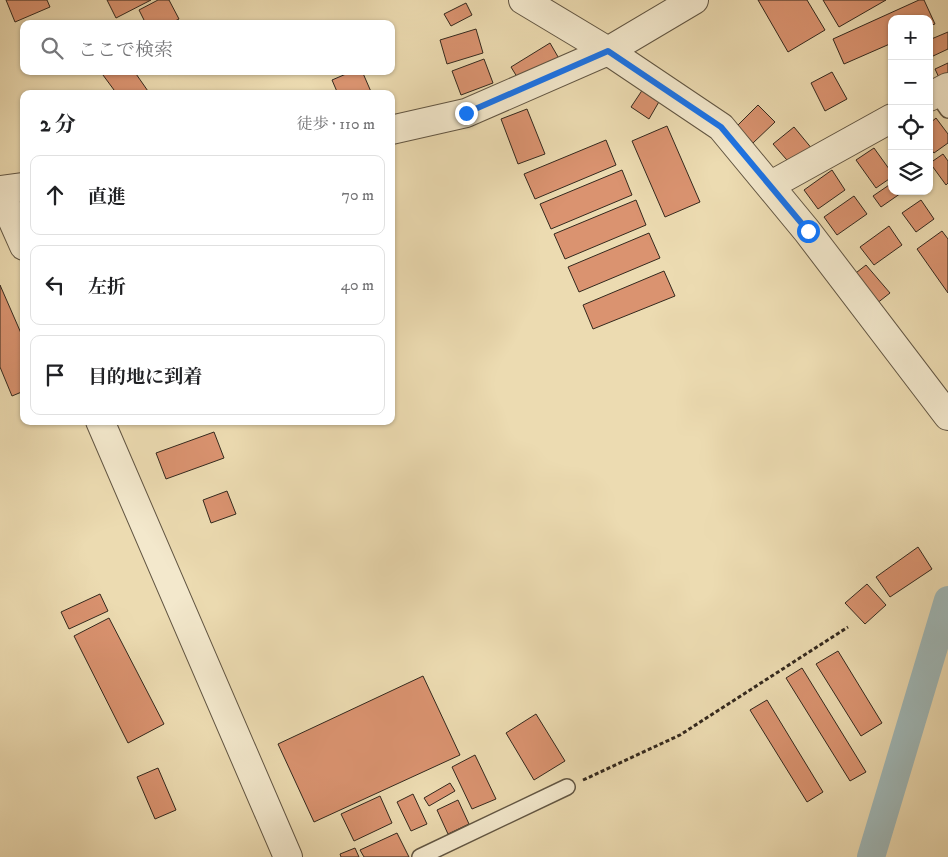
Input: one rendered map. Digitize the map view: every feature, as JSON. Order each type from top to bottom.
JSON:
[{"type":"street","points":[[523,0],[608,51],[721,127],[771,185],[948,416]]},
{"type":"street","points":[[395,129],[466,113],[608,51],[694,0]]},
{"type":"street","points":[[771,185],[888,120]]},
{"type":"street","points":[[20,188],[0,191],[20,237]]},
{"type":"street","points":[[102,425],[288,857]]},
{"type":"lane","points":[[420,857],[567,787]]},
{"type":"path","points":[[567,787],[680,735],[848,627]]},
{"type":"building","points":[[6,0],[47,0],[50,7],[15,22]]},
{"type":"building","points":[[107,0],[151,0],[116,18]]},
{"type":"building","points":[[158,0],[169,0],[179,19],[144,20],[139,10]]},
{"type":"building","points":[[758,0],[807,0],[825,30],[788,52]]},
{"type":"building","points":[[823,0],[886,0],[839,27]]},
{"type":"building","points":[[919,0],[924,0],[931,15],[888,15],[888,45],[844,64],[833,39]]},
{"type":"building","points":[[466,3],[472,15],[451,26],[444,14]]},
{"type":"building","points":[[476,29],[483,53],[447,64],[440,40]]},
{"type":"building","points":[[948,32],[948,49],[933,56],[933,38]]},
{"type":"building","points":[[550,43],[561,62],[522,85],[511,67]]},
{"type":"building","points":[[484,59],[493,83],[461,95],[452,71]]},
{"type":"building","points":[[948,63],[948,79],[941,82],[935,69]]},
{"type":"building","points":[[832,72],[847,99],[825,111],[811,83]]},
{"type":"building","points":[[103,75],[137,75],[147,90],[114,90]]},
{"type":"building","points":[[344,75],[364,75],[370,90],[336,90],[332,80]]},
{"type":"building","points":[[643,89],[660,100],[649,119],[631,107]]},
{"type":"building","points":[[758,105],[775,122],[753,143],[737,126]]},
{"type":"building","points":[[527,109],[545,154],[518,164],[501,119]]},
{"type":"building","points":[[936,118],[948,134],[948,143],[934,153],[933,152],[933,121]]},
{"type":"building","points":[[667,126],[700,202],[665,217],[632,141]]},
{"type":"building","points":[[794,127],[813,150],[793,167],[773,144]]},
{"type":"building","points":[[606,140],[616,165],[535,199],[524,174]]},
{"type":"building","points":[[874,148],[888,167],[888,180],[876,188],[856,160]]},
{"type":"building","points":[[943,154],[948,161],[948,183],[946,185],[933,167],[933,161]]},
{"type":"building","points":[[622,170],[632,195],[551,229],[540,204]]},
{"type":"building","points":[[832,170],[845,190],[818,209],[804,190]]},
{"type":"building","points":[[888,186],[888,195],[898,195],[881,207],[873,196]]},
{"type":"building","points":[[854,196],[867,214],[837,235],[824,217]]},
{"type":"building","points":[[636,200],[646,225],[565,259],[554,234]]},
{"type":"building","points":[[921,200],[934,219],[916,232],[902,213]]},
{"type":"building","points":[[889,226],[902,245],[874,265],[860,247]]},
{"type":"building","points":[[942,231],[948,239],[948,293],[917,249]]},
{"type":"building","points":[[649,233],[660,258],[579,292],[568,267]]},
{"type":"building","points":[[866,265],[890,293],[876,304],[852,276]]},
{"type":"building","points":[[664,271],[675,296],[593,329],[583,305]]},
{"type":"building","points":[[0,285],[20,331],[20,393],[12,396],[0,367]]},
{"type":"building","points":[[214,432],[224,458],[166,479],[156,453]]},
{"type":"building","points":[[227,491],[236,514],[211,523],[203,500]]},
{"type":"building","points":[[918,547],[932,569],[890,597],[876,577]]},
{"type":"building","points":[[867,584],[886,605],[865,624],[845,603]]},
{"type":"building","points":[[100,594],[108,611],[69,629],[61,612]]},
{"type":"building","points":[[109,618],[164,724],[128,743],[74,636]]},
{"type":"building","points":[[838,651],[882,723],[861,736],[816,664]]},
{"type":"building","points":[[802,668],[866,772],[850,781],[786,678]]},
{"type":"building","points":[[423,676],[460,755],[314,822],[278,744]]},
{"type":"building","points":[[767,700],[823,792],[807,802],[750,710]]},
{"type":"building","points":[[536,714],[565,761],[534,780],[506,733]]},
{"type":"building","points":[[475,755],[496,799],[472,809],[452,767]]},
{"type":"building","points":[[158,768],[176,810],[155,819],[137,777]]},
{"type":"building","points":[[450,783],[455,791],[429,806],[424,798]]},
{"type":"building","points":[[413,794],[427,824],[411,831],[397,802]]},
{"type":"building","points":[[380,796],[392,823],[354,841],[341,814]]},
{"type":"building","points":[[458,800],[469,824],[448,834],[437,810]]},
{"type":"building","points":[[397,833],[409,857],[364,857],[360,850]]},
{"type":"building","points":[[355,848],[359,857],[341,857],[340,854]]},
{"type":"waterway","points":[[871,857],[948,600]]},
{"type":"route","points":[[466,113],[608,51],[721,127],[808,231]]}]
